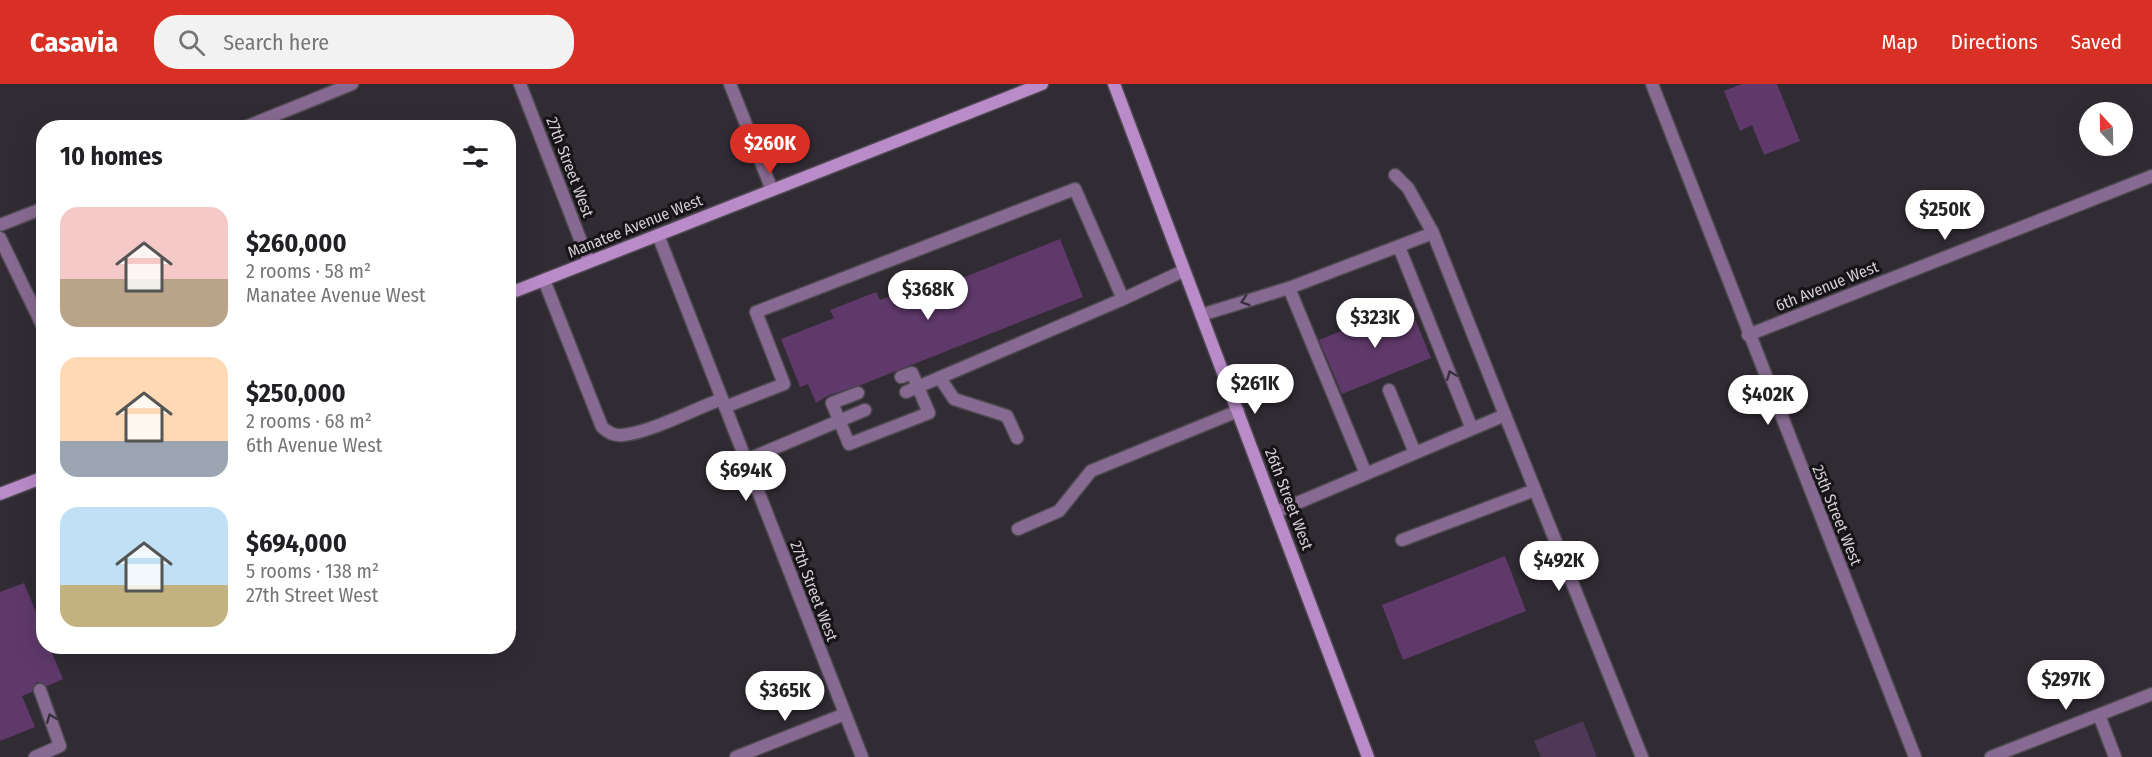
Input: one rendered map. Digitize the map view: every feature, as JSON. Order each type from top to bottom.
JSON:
[{"type":"street","points":[[263,120],[352,84]]},
{"type":"street","name":"27th Street West","points":[[520,84],[590,262]]},
{"type":"street","points":[[729,84],[772,190]]},
{"type":"street","name":"Manatee Avenue West","points":[[516,291],[1042,84]]},
{"type":"street","name":"26th Street West","points":[[1114,84],[1368,757]]},
{"type":"street","name":"25th Street West","points":[[1652,84],[1748,335],[1915,757]]},
{"type":"street","points":[[1395,175],[1408,188],[1433,233],[1642,757]]},
{"type":"street","name":"6th Avenue West","points":[[1748,335],[2152,176]]},
{"type":"street","points":[[544,280],[602,427],[610,434],[622,435],[784,384],[756,312],[1075,189],[1123,299]]},
{"type":"street","points":[[0,225],[36,210]]},
{"type":"street","points":[[1202,315],[1289,288],[1399,248],[1433,233]]},
{"type":"street","name":"27th Street West","points":[[658,235],[862,757]]},
{"type":"street","points":[[0,238],[36,312]]},
{"type":"street","points":[[1399,248],[1473,429]]},
{"type":"street","points":[[912,389],[1183,271]]},
{"type":"street","points":[[1289,288],[1366,474]]},
{"type":"street","points":[[858,393],[832,403],[849,444],[929,412],[912,389],[912,373],[901,377]]},
{"type":"street","points":[[940,378],[954,399],[1007,416],[1017,438]]},
{"type":"street","points":[[1389,390],[1415,453]]},
{"type":"street","points":[[746,460],[865,410]]},
{"type":"street","points":[[1018,529],[1059,511],[1091,471],[1238,411]]},
{"type":"street","points":[[1276,512],[1504,415]]},
{"type":"street","points":[[0,494],[36,480]]},
{"type":"street","points":[[1402,540],[1535,490]]},
{"type":"street","points":[[35,757],[60,746],[40,690]]},
{"type":"street","points":[[1992,757],[2152,694]]},
{"type":"street","points":[[736,757],[845,714]]},
{"type":"street","points":[[2099,715],[2115,757]]},
{"type":"shaded area","points":[[1583,721],[1597,757],[1541,757],[1534,741]]},
{"type":"building","points":[[1742,84],[1777,84],[1800,141],[1764,155],[1752,125],[1740,131],[1724,91]]},
{"type":"building","points":[[1060,239],[1083,297],[861,385],[829,395],[816,403],[808,384],[800,387],[781,339],[834,318],[830,310],[876,292],[880,300],[904,291],[907,300]]},
{"type":"building","points":[[1409,304],[1431,358],[1342,394],[1319,340]]},
{"type":"building","points":[[1505,556],[1526,611],[1403,660],[1382,605]]},
{"type":"building","points":[[24,583],[36,612],[36,654],[52,654],[63,679],[47,686],[37,682],[32,692],[22,696],[35,727],[0,741],[0,592]]}]
